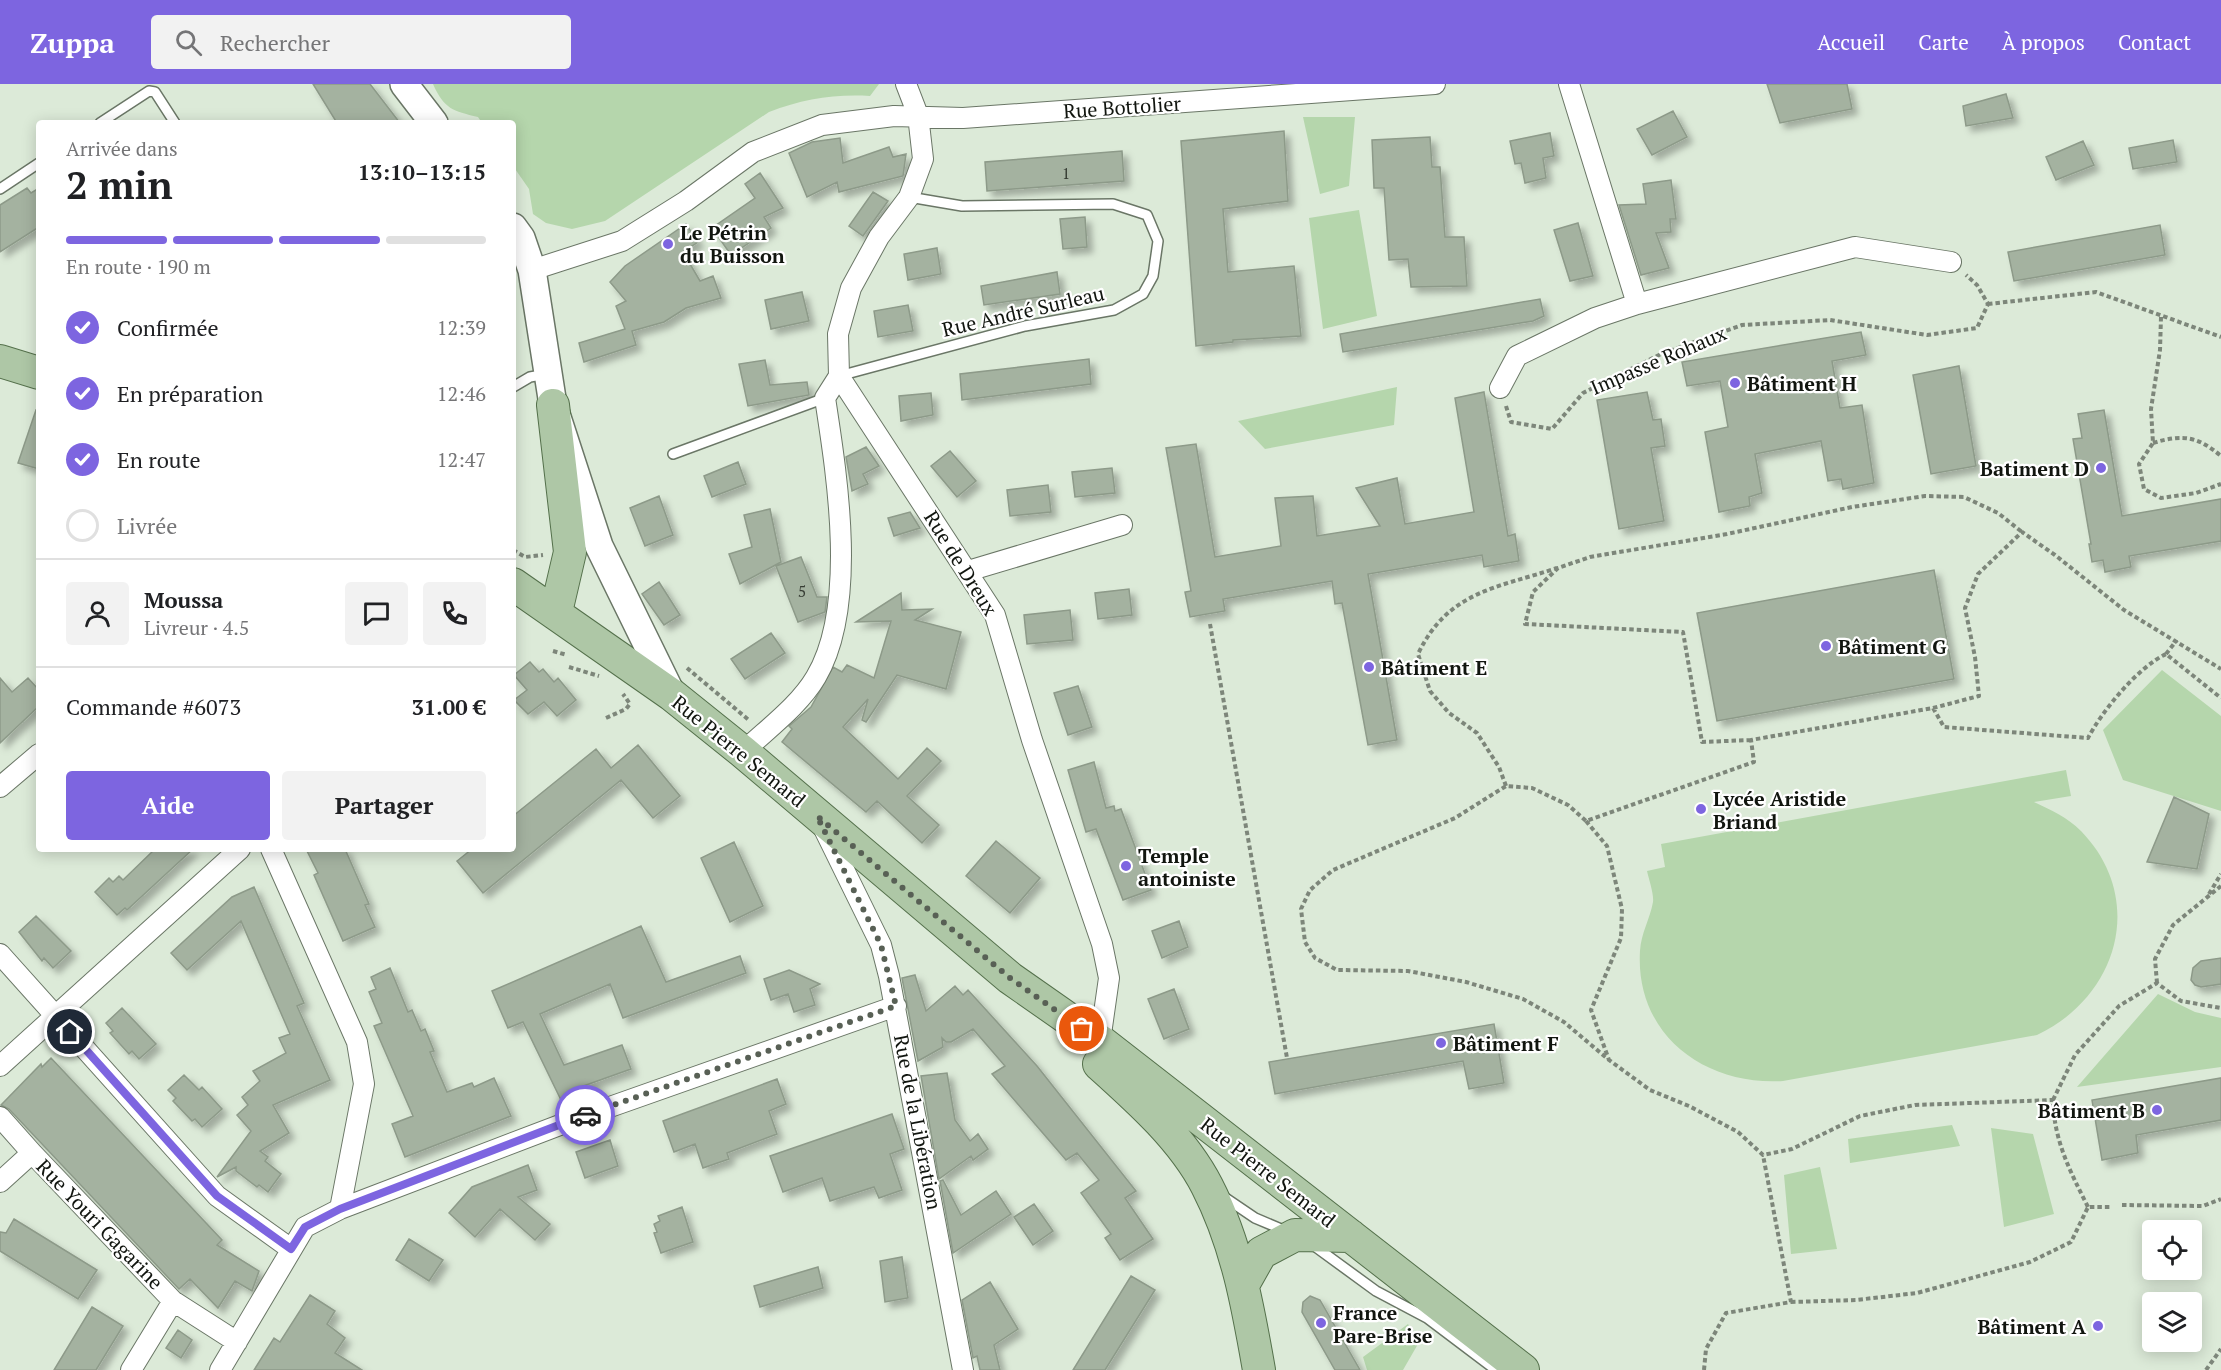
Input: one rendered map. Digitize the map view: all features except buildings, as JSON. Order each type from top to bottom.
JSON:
[{"type":"main road","points":[[404,84],[432,120]]},
{"type":"main road","points":[[516,231],[521,238],[532,270],[554,405],[570,552],[556,612]]},
{"type":"main road","points":[[0,361],[36,372]]},
{"type":"main road","points":[[554,405],[598,546],[672,696]]},
{"type":"main road","name":"Rue Pierre Semard","points":[[516,586],[672,696],[754,742],[817,816],[1010,978],[1100,1041],[1523,1370]]},
{"type":"main road","name":"Rue Pierre Semard","points":[[1010,978],[1044,1015],[1142,1105],[1173,1137],[1207,1186],[1244,1283],[1259,1370]]},
{"type":"main road","points":[[1244,1283],[1262,1253],[1295,1235],[1351,1236]]},
{"type":"street","points":[[754,742],[816,678],[827,654],[834,625],[839,594],[839,543],[836,473],[825,398],[839,376],[838,334],[851,288],[879,237],[909,197],[923,159],[918,115],[906,84]]},
{"type":"street","name":"Rue Bottolier","points":[[532,270],[622,241],[686,201],[753,152],[822,125],[894,116],[963,118],[1435,84]]},
{"type":"street","points":[[1569,84],[1637,304]]},
{"type":"street","points":[[1500,388],[1518,356],[1595,318],[1637,304],[1855,248],[1951,262]]},
{"type":"street","name":"Rue de Dreux","points":[[839,376],[995,615],[1032,740],[1102,944],[1109,978],[1100,1041]]},
{"type":"street","points":[[968,571],[1122,525]]},
{"type":"street","points":[[0,787],[36,757]]},
{"type":"street","name":"Rue de la Libération","points":[[817,816],[881,945],[896,1006],[963,1370]]},
{"type":"street","points":[[0,1066],[237,852]]},
{"type":"street","points":[[272,852],[357,1042],[364,1084],[340,1209]]},
{"type":"street","points":[[0,954],[217,1196],[291,1249]]},
{"type":"street","points":[[220,1370],[305,1227],[340,1209],[573,1120],[896,1006]]},
{"type":"street","points":[[0,1117],[32,1153]]},
{"type":"street","name":"Rue Youri Gagarine","points":[[0,1182],[32,1153],[173,1301],[237,1342]]},
{"type":"street","name":"Rue Youri Gagarine","points":[[131,1370],[173,1301]]},
{"type":"lane","points":[[105,120],[149,91],[155,92],[173,120]]},
{"type":"lane","points":[[0,189],[36,165]]},
{"type":"lane","name":"Rue André Surleau","points":[[839,376],[1025,326],[1114,310],[1143,294],[1153,276],[1158,241],[1147,215],[1113,204],[962,206],[909,197]]},
{"type":"lane","points":[[516,385],[530,377],[549,374]]},
{"type":"lane","points":[[673,454],[825,398]]},
{"type":"lane","points":[[1207,1186],[1255,1218],[1295,1235],[1324,1252],[1376,1291],[1428,1318],[1496,1370]]},
{"type":"path","points":[[1951,262],[1977,285],[1988,304],[2096,292],[2221,337]]},
{"type":"path","name":"Impasse Rohaux","points":[[1500,388],[1511,422],[1552,429],[1582,393],[1661,354],[1742,325],[1830,320],[1927,335],[1977,328],[1988,304]]},
{"type":"path","points":[[2161,317],[2160,350],[2151,409],[2153,443],[2139,464],[2144,489],[2161,498],[2196,493],[2221,484]]},
{"type":"path","points":[[2153,443],[2176,436],[2204,441],[2221,456]]},
{"type":"path","points":[[1506,786],[1498,767],[1477,733],[1449,713],[1430,691],[1418,654],[1428,632],[1454,607],[1484,589],[1590,557],[1727,534],[1852,507],[1925,496],[1964,497],[1998,513],[2124,609],[2221,669]]},
{"type":"path","points":[[1558,568],[1533,592],[1525,624],[1683,632],[1702,742],[1751,740],[1933,708],[1979,696],[1975,657],[1965,608],[1978,574],[2022,532]]},
{"type":"path","points":[[1210,624],[1287,1058]]},
{"type":"path","points":[[1933,708],[1944,727],[2088,738],[2096,723],[2128,683],[2150,662],[2166,654],[2177,640]]},
{"type":"path","points":[[2166,654],[2221,698]]},
{"type":"path","points":[[683,663],[754,742]]},
{"type":"path","points":[[569,667],[593,676],[606,675]]},
{"type":"path","points":[[606,718],[626,710]]},
{"type":"path","points":[[1586,821],[1754,762],[1751,740]]},
{"type":"path","points":[[1609,1060],[1591,1010],[1621,938],[1622,909],[1607,846],[1586,821],[1568,805],[1532,788],[1506,786],[1455,818],[1334,870],[1310,890],[1301,909],[1305,942],[1315,958],[1337,970],[1408,971],[1466,982],[1523,999],[1564,1022],[1609,1060],[1650,1090],[1689,1106],[1738,1132],[1763,1155],[1791,1302]]},
{"type":"path","points":[[2207,896],[2221,874]]},
{"type":"path","points":[[2221,886],[2173,924],[2155,958],[2157,983],[2181,1001],[2221,1008]]},
{"type":"path","points":[[2088,1207],[2068,1166],[2054,1127],[2053,1100],[2075,1055],[2119,1006],[2157,983]]},
{"type":"path","points":[[1763,1155],[1792,1149],[1860,1116],[1915,1105],[2053,1100]]},
{"type":"path","points":[[2122,1205],[2203,1206],[2221,1199]]},
{"type":"path","points":[[2088,1207],[2112,1207]]},
{"type":"path","points":[[1704,1370],[1706,1349],[1726,1313],[1791,1302],[1857,1300],[1917,1293],[2030,1262],[2071,1242],[2088,1207]]},
{"type":"path","points":[[2206,1370],[2221,1349]]},
{"type":"green space","points":[[433,84],[879,84],[870,96],[819,98],[769,112],[605,221],[572,229],[546,223],[533,214],[529,189],[516,170],[516,120],[480,120],[478,117],[450,108]]},
{"type":"green space","points":[[1303,117],[1355,117],[1349,186],[1320,194]]},
{"type":"green space","points":[[1359,210],[1377,316],[1323,329],[1309,218]]},
{"type":"green space","points":[[1397,387],[1394,425],[1265,449],[1238,421]]},
{"type":"green space","points":[[2162,670],[2221,716],[2221,811],[2123,780],[2103,730]]},
{"type":"green space","points":[[2066,770],[2071,796],[2034,802],[2059,814],[2076,826],[2101,858],[2113,886],[2117,915],[2114,944],[2104,972],[2087,997],[2065,1018],[2037,1035],[1783,1081],[1754,1080],[1727,1075],[1702,1064],[1680,1049],[1662,1030],[1649,1007],[1642,981],[1640,951],[1653,902],[1647,871],[1665,867],[1661,844]]},
{"type":"green space","points":[[2158,994],[2195,1012],[2221,1018],[2221,1067],[2077,1087]]},
{"type":"green space","points":[[1952,1125],[1960,1146],[1850,1163],[1848,1139]]},
{"type":"green space","points":[[1991,1128],[2033,1134],[2054,1214],[2004,1227]]},
{"type":"green space","points":[[1820,1167],[1837,1249],[1791,1254],[1784,1175]]},
{"type":"green space","points":[[1408,1324],[1418,1344],[1403,1370],[1367,1370],[1363,1357]]},
{"type":"way so far","points":[[585,1115],[896,1006],[881,945],[817,816],[1010,978],[1082,1029]]},
{"type":"place","name":"Le Pétrin du Buisson","points":[[668,244]]},
{"type":"place","name":"Bâtiment H","points":[[1735,383]]},
{"type":"place","name":"Batiment D","points":[[2101,468]]},
{"type":"place","name":"Bâtiment G","points":[[1826,646]]},
{"type":"place","name":"Bâtiment E","points":[[1369,667]]},
{"type":"place","name":"Lycée Aristide Briand","points":[[1701,809]]},
{"type":"place","name":"Temple antoiniste","points":[[1126,866]]},
{"type":"place","name":"Bâtiment F","points":[[1441,1043]]},
{"type":"place","name":"Bâtiment B","points":[[2157,1110]]},
{"type":"place","name":"France Pare-Brise","points":[[1321,1323]]},
{"type":"place","name":"Bâtiment A","points":[[2098,1326]]},
{"type":"route","points":[[70,1032],[217,1196],[291,1249],[305,1227],[340,1209],[585,1115]]}]
